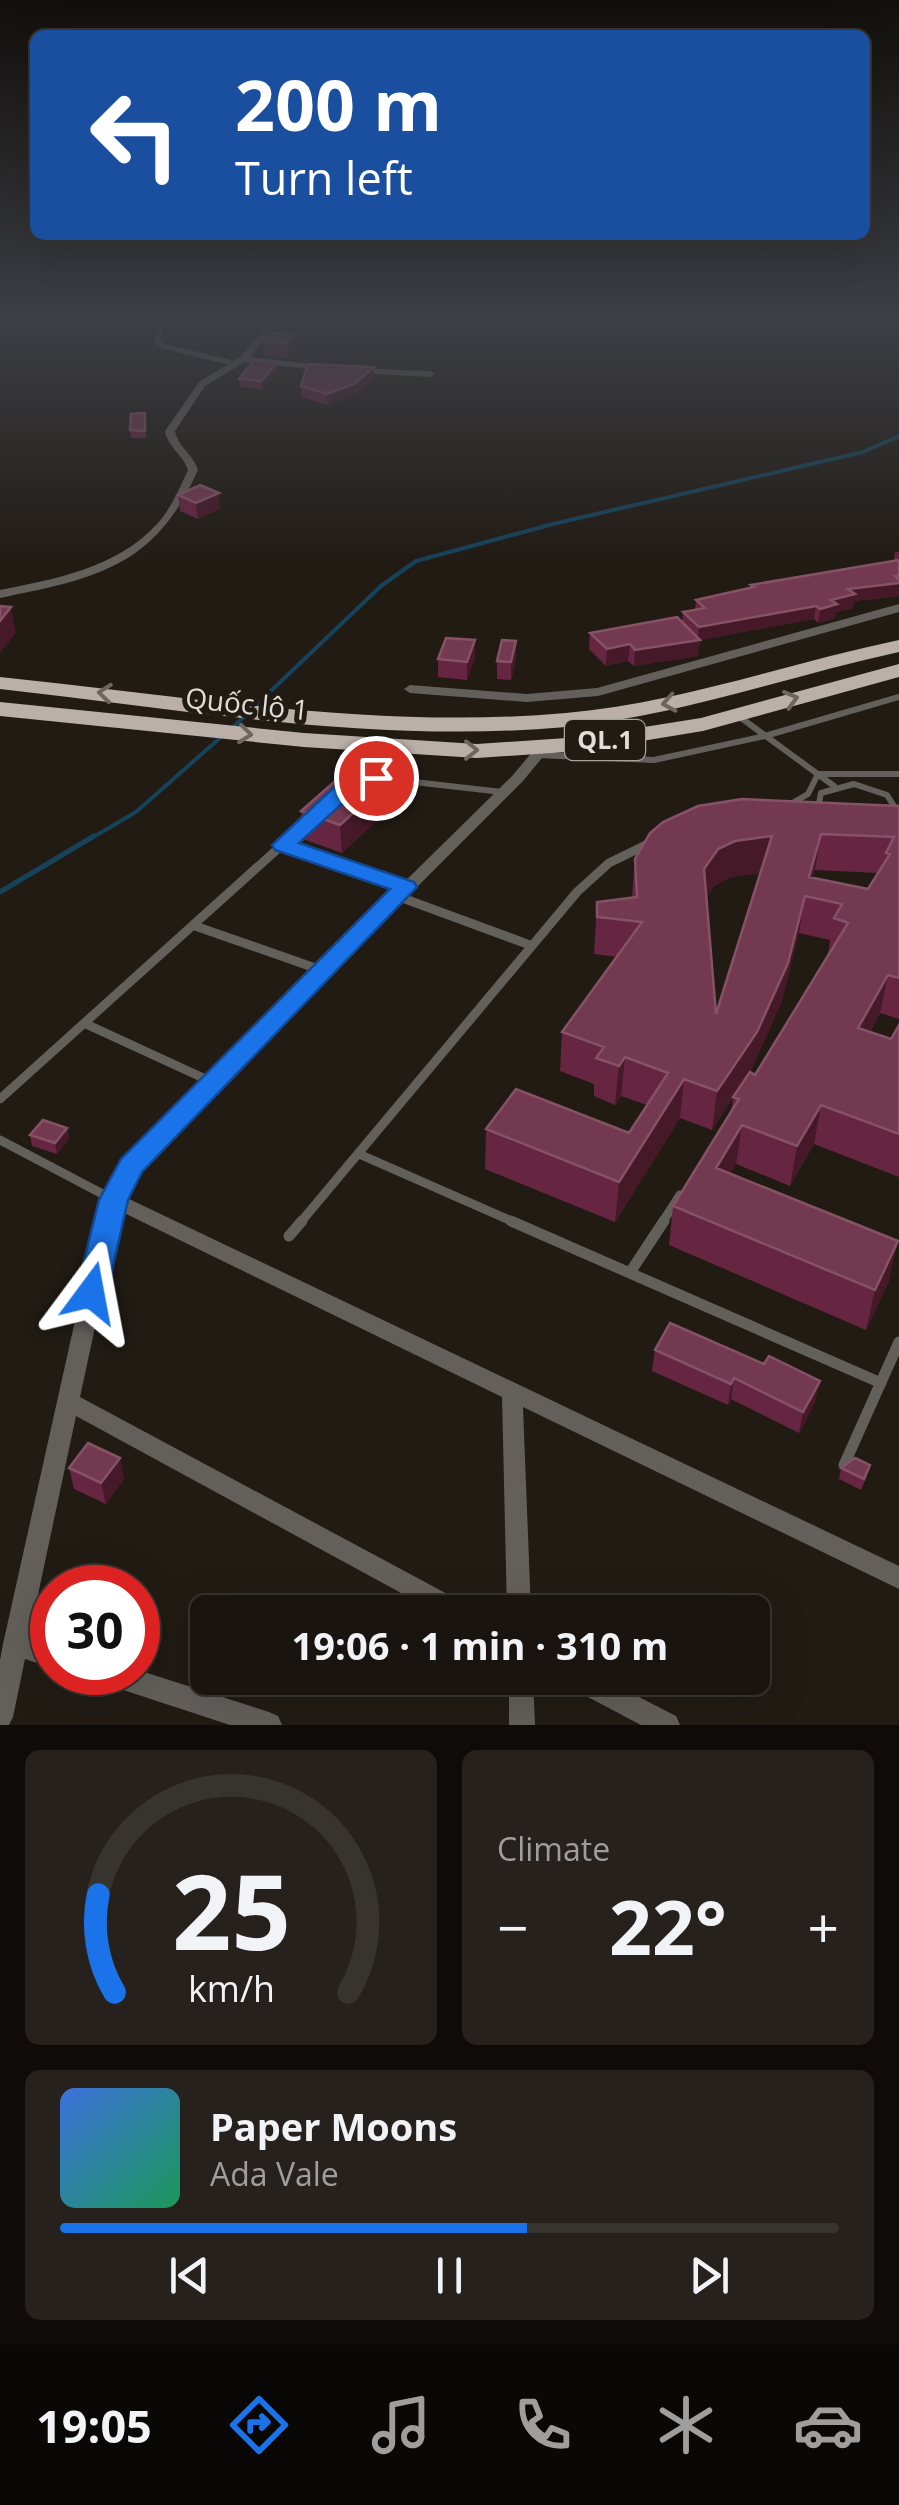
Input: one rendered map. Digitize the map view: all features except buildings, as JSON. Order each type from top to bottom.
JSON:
[{"type":"highway","name":"Quốc lộ 1","points":[[0,683],[400,724],[484,726],[572,720],[708,694],[899,646]]},
{"type":"highway","name":"Quốc lộ 1","points":[[0,709],[304,740],[540,751],[702,724],[899,670]]},
{"type":"highway","points":[[708,694],[737,714]]},
{"type":"street","points":[[0,594],[81,574],[136,551],[158,534],[193,470],[172,442],[170,431],[190,402]]},
{"type":"street","points":[[410,689],[527,698],[598,692],[899,608]]},
{"type":"street","points":[[0,1717],[114,1200],[138,1157],[540,751]]},
{"type":"street","points":[[114,1200],[899,1578]]},
{"type":"street","points":[[512,1390],[518,1595]]},
{"type":"street","points":[[67,1400],[427,1595]]},
{"type":"street","points":[[15,1644],[30,1649]]},
{"type":"street","points":[[160,1690],[269,1725]]},
{"type":"street","points":[[521,1695],[522,1725]]},
{"type":"street","points":[[610,1695],[666,1725]]},
{"type":"lane","points":[[540,751],[654,760],[765,736],[899,698]]},
{"type":"lane","points":[[737,714],[834,786]]},
{"type":"lane","points":[[818,774],[899,774]]},
{"type":"lane","points":[[782,808],[808,794],[818,774]]},
{"type":"lane","points":[[376,778],[502,792]]},
{"type":"lane","points":[[824,816],[817,800],[834,786],[852,784],[877,789],[894,802],[896,818]]},
{"type":"lane","points":[[0,1099],[312,818]]},
{"type":"lane","points":[[289,1236],[530,944],[592,876],[628,852],[666,836]]},
{"type":"lane","points":[[283,845],[530,944]]},
{"type":"lane","points":[[195,926],[321,970]]},
{"type":"lane","points":[[86,1024],[212,1082]]},
{"type":"lane","points":[[0,1140],[114,1200]]},
{"type":"lane","points":[[359,1154],[881,1383]]},
{"type":"lane","points":[[631,1271],[683,1190]]},
{"type":"lane","points":[[844,1465],[899,1342]]},
{"type":"waterway","points":[[230,730],[381,586],[416,561],[553,524],[863,452],[899,436]]},
{"type":"waterway","points":[[90,839],[136,812],[221,737]]},
{"type":"waterway","points":[[0,892],[94,836]]},
{"type":"route","points":[[91,1293],[114,1200],[130,1166],[406,887],[283,845],[350,784],[376,778]]}]
